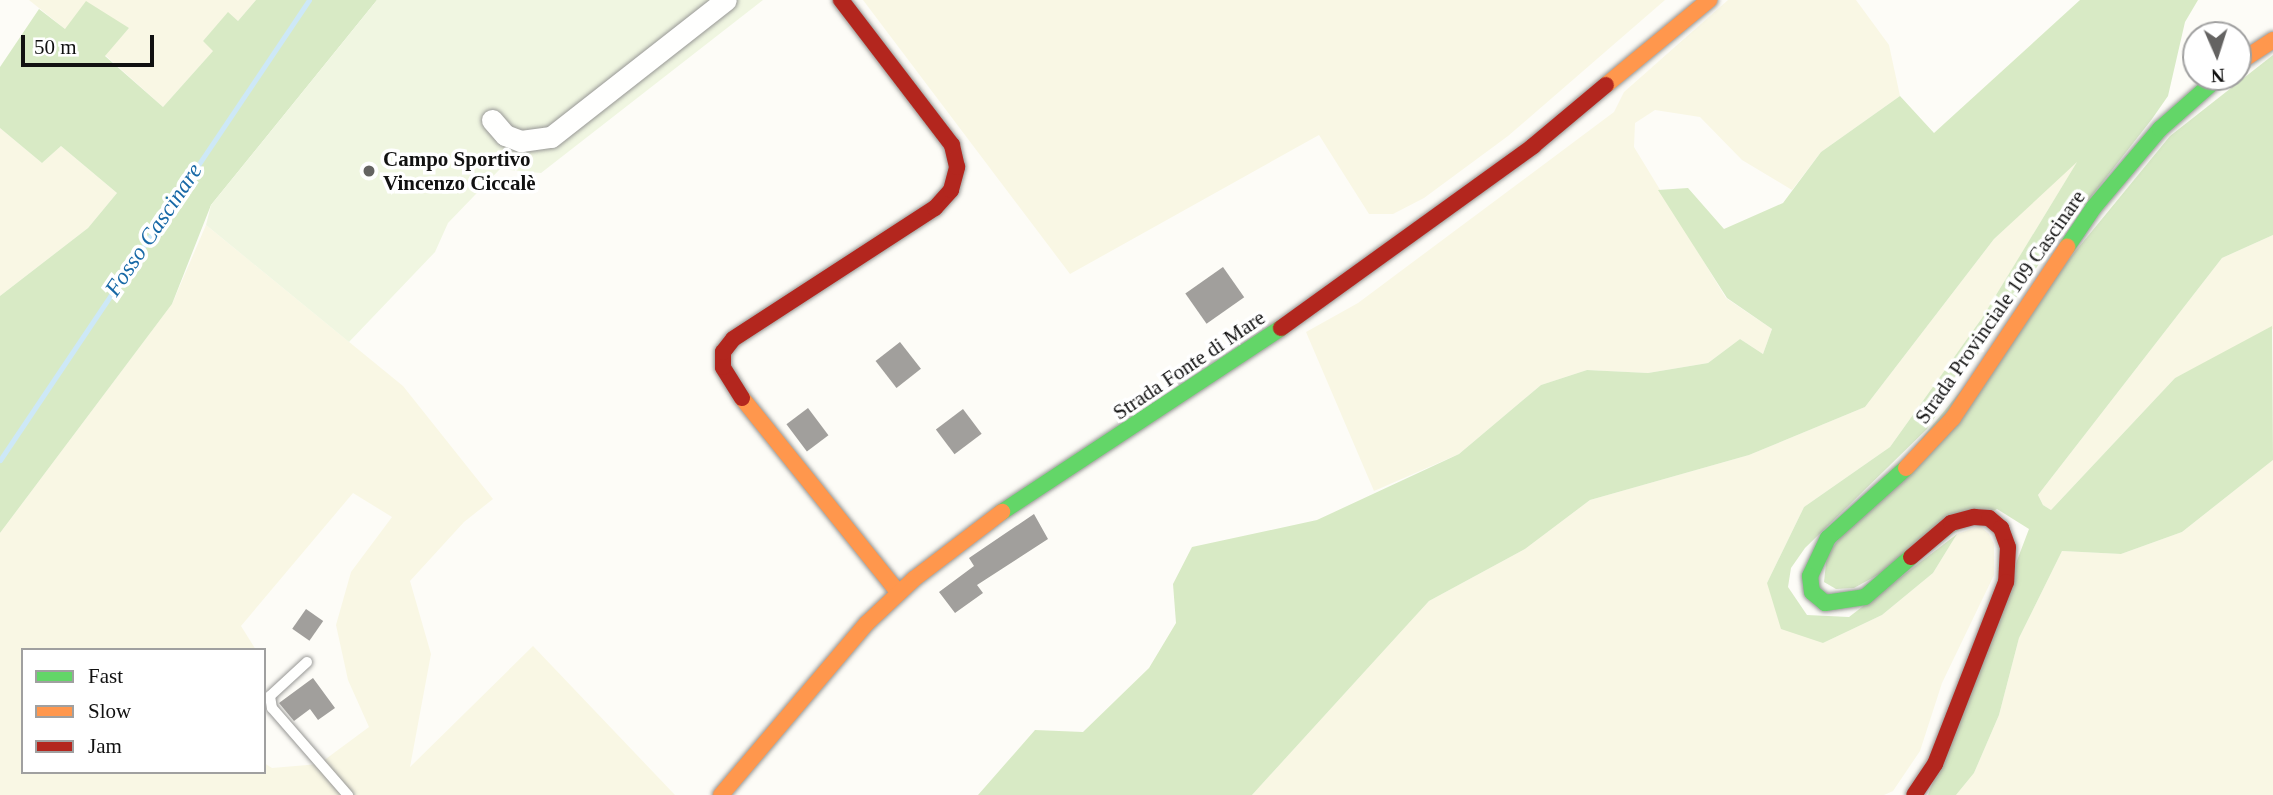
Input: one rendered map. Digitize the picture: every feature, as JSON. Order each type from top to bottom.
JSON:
[{"type":"street","points":[[492,120],[505,135],[521,141],[551,137],[726,0]]},
{"type":"street","points":[[841,0],[952,145],[957,167],[951,190],[935,208],[733,340],[723,352],[723,367],[730,383],[898,592]]},
{"type":"street","name":"Strada Fonte di Mare","points":[[721,795],[898,592],[989,520],[1300,317],[1533,146],[1709,0]]},
{"type":"street","points":[[2252,54],[2273,40]]},
{"type":"street","name":"Strada Provinciale 109 Cascinare","points":[[1914,795],[1935,764],[2006,582],[2008,547],[2001,528],[1989,519],[1974,517],[1951,523],[1865,597],[1847,603],[1825,603],[1812,592],[1810,576],[1816,556],[1828,538],[1901,474],[1953,418],[2094,207],[2160,129],[2204,91]]},
{"type":"lane","points":[[307,662],[270,696],[272,708],[348,795]]},
{"type":"shaded area","points":[[29,0],[256,0],[238,21],[228,13],[203,41],[214,50],[163,107],[105,55],[129,28],[65,29]]},
{"type":"shaded area","points":[[863,0],[1665,0],[1508,136],[1424,198],[1393,214],[1369,214],[1319,135],[1070,274]]},
{"type":"shaded area","points":[[1728,0],[1856,0],[1889,45],[1900,96],[1821,152],[1792,190],[1742,160],[1700,117],[1655,110],[1635,123],[1634,147],[1726,298],[1772,329],[1763,354],[1740,339],[1708,363],[1648,373],[1587,370],[1541,385],[1459,454],[1374,491],[1306,332],[1358,303],[1614,112],[1624,92]]},
{"type":"shaded area","points":[[0,128],[42,163],[61,146],[117,193],[88,228],[0,296]]},
{"type":"shaded area","points":[[2079,159],[1982,318],[1890,447],[1804,507],[1767,583],[1823,643],[1882,615],[1933,573],[1957,534],[1980,526],[1989,534],[1994,544],[1994,575],[1942,683],[1920,751],[1893,791],[1884,795],[1252,795],[1429,601],[1525,549],[1590,500],[1749,455],[1865,407],[1994,239]]},
{"type":"shaded area","points":[[206,225],[403,386],[493,499],[464,522],[410,581],[431,654],[410,767],[533,646],[675,795],[0,795],[0,533],[172,304]],"holes":[[[353,493],[392,517],[351,572],[336,625],[348,680],[369,727],[319,764],[272,768],[266,764],[266,774],[21,774],[21,648],[255,648],[241,626]]]},
{"type":"shaded area","points":[[2273,235],[2273,329],[2175,378],[2051,510],[2043,505],[2038,495],[2222,258]]},
{"type":"shaded area","points":[[2273,460],[2273,795],[1956,795],[1974,773],[1999,715],[2019,638],[2062,551],[2121,554],[2182,532]]},
{"type":"green space","points":[[256,0],[377,0],[211,205],[172,304],[0,533],[0,296],[88,228],[117,193],[61,146],[42,163],[0,128],[0,67],[39,9],[65,29],[86,1],[129,28],[105,56],[163,107],[213,51],[203,41],[228,12],[238,21]]},
{"type":"green space","name":"Campo Sportivo Vincenzo Ciccalè","points":[[377,0],[763,0],[541,173],[500,169],[448,223],[435,252],[349,342],[206,225],[211,205]]},
{"type":"green space","points":[[2080,0],[2198,0],[2186,21],[2182,21],[2182,35],[2168,96],[2152,119],[2043,258],[1927,429],[1805,548],[1791,568],[1788,587],[1807,615],[1849,617],[1957,534],[1933,573],[1882,615],[1823,643],[1781,629],[1767,583],[1804,507],[1890,447],[1982,318],[2077,162],[1994,239],[1865,407],[1749,455],[1590,500],[1525,549],[1429,601],[1252,795],[978,795],[1035,730],[1083,732],[1149,668],[1176,623],[1173,584],[1192,547],[1317,520],[1459,454],[1541,385],[1587,370],[1648,373],[1708,363],[1740,339],[1763,354],[1772,329],[1727,298],[1658,190],[1688,188],[1724,229],[1783,203],[1821,152],[1900,96],[1934,133]]},
{"type":"green space","points":[[2273,55],[2273,235],[2222,258],[2038,495],[2043,505],[2051,510],[2175,378],[2272,326],[2273,460],[2182,532],[2121,554],[2062,551],[2019,638],[1999,715],[1974,773],[1956,795],[1928,795],[2029,529],[1997,509],[1854,588],[1836,589],[1824,582],[1827,554],[2170,136],[2227,91],[2252,91],[2252,72]]},
{"type":"building","points":[[1223,267],[1244,297],[1207,324],[1185,293]]},
{"type":"building","points":[[900,342],[921,369],[897,388],[876,361]]},
{"type":"building","points":[[808,408],[828,435],[807,451],[786,424]]},
{"type":"building","points":[[963,409],[982,434],[955,454],[936,429]]},
{"type":"building","points":[[1034,514],[1048,539],[977,585],[983,593],[955,613],[939,592],[974,566],[969,558]]},
{"type":"building","points":[[306,609],[323,621],[309,641],[292,629]]},
{"type":"building","points":[[313,678],[335,708],[318,720],[310,709],[294,721],[279,703]]},
{"type":"waterway","name":"Fosso Cascinare","points":[[0,460],[309,0]]},
{"type":"traffic: fast","points":[[2067,247],[2094,207],[2160,129],[2203,91]]},
{"type":"traffic: fast","points":[[1002,512],[1281,328]]},
{"type":"traffic: fast","points":[[1906,468],[1828,538],[1810,576],[1812,592],[1825,603],[1865,597],[1911,557]]},
{"type":"traffic: slow","points":[[1606,85],[1709,0]]},
{"type":"traffic: slow","points":[[2252,54],[2273,40]]},
{"type":"traffic: slow","points":[[1906,468],[1953,418],[2067,247]]},
{"type":"traffic: slow","points":[[742,398],[898,592]]},
{"type":"traffic: slow","points":[[721,795],[866,624],[914,579],[1002,512]]},
{"type":"traffic: jam","points":[[742,398],[723,367],[723,352],[733,339],[935,208],[951,190],[957,167],[952,145],[841,0]]},
{"type":"traffic: jam","points":[[1281,328],[1533,146],[1606,85]]},
{"type":"traffic: jam","points":[[1911,557],[1951,523],[1974,517],[1989,518],[2001,528],[2008,547],[2006,582],[1935,764],[1914,795]]},
{"type":"place","name":"Campo Sportivo Vincenzo Ciccalè","points":[[369,171]]}]
